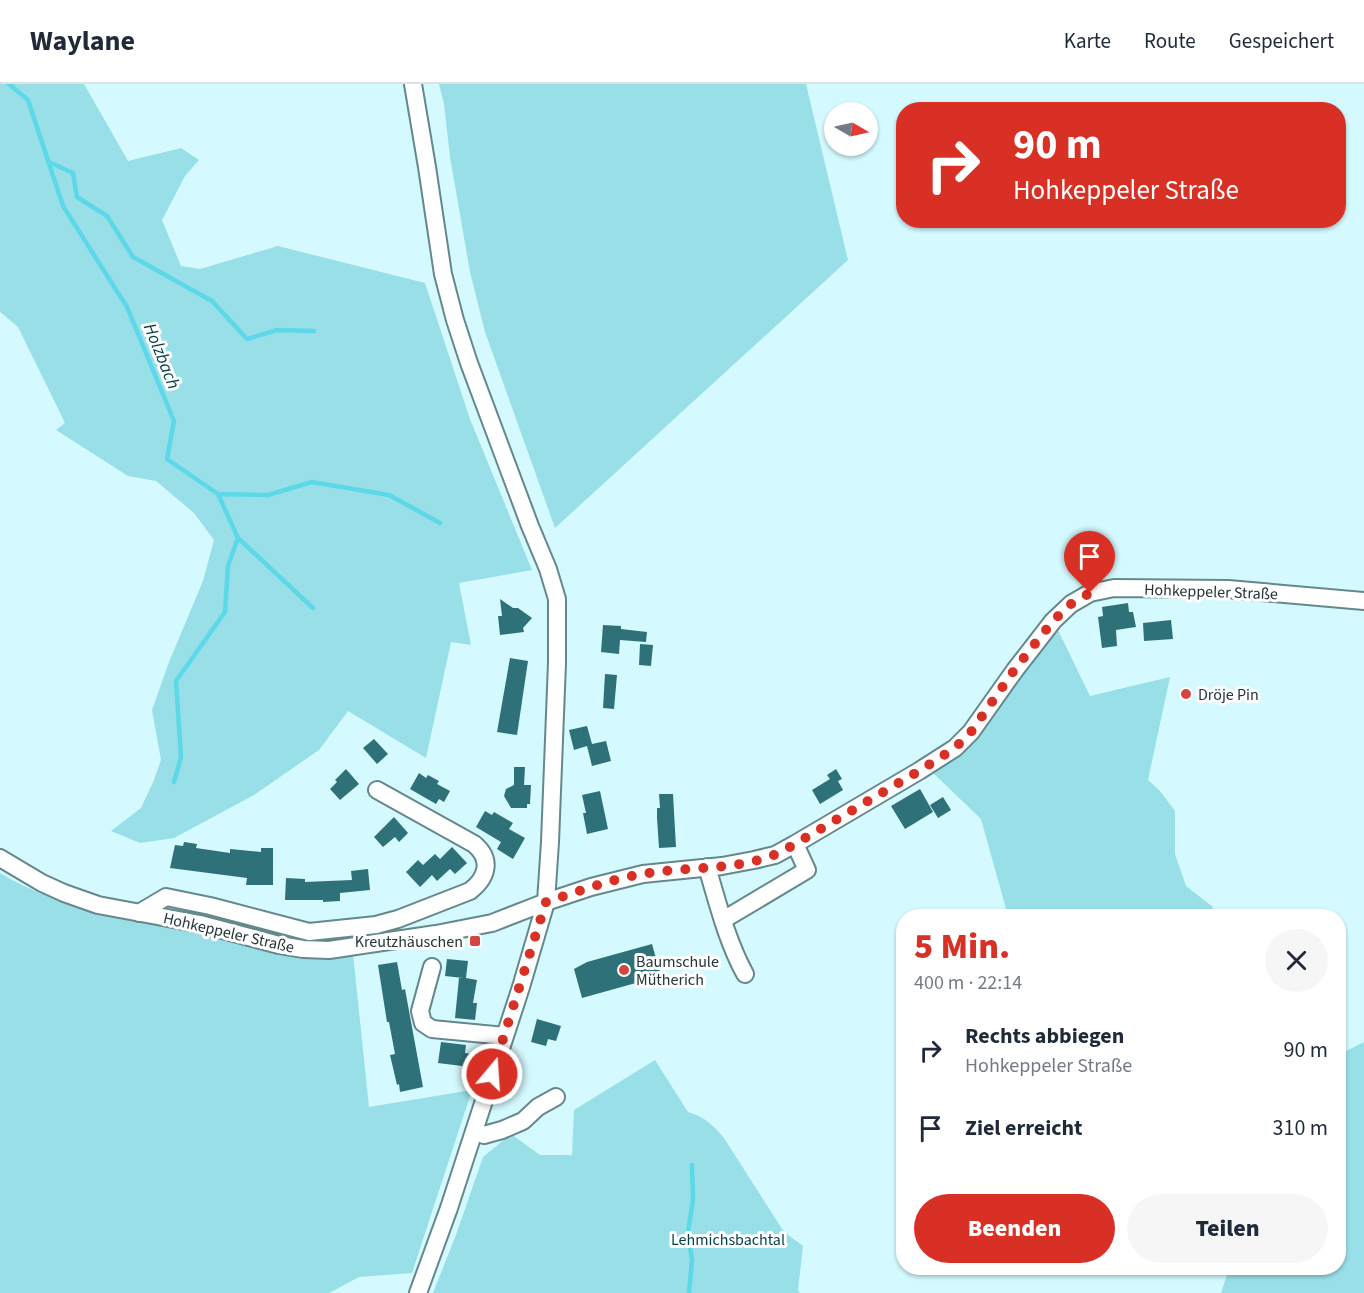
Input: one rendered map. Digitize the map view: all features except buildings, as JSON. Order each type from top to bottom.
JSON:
[{"type":"street","points":[[412,84],[427,167],[442,274],[472,373],[548,569],[557,599],[550,842],[546,902],[449,1208],[418,1293]]},
{"type":"street","name":"Hohkeppeler Straße","points":[[0,858],[42,883],[98,905],[200,924],[279,945],[330,950],[436,934],[492,923],[591,887],[643,874],[707,867],[775,855],[955,748],[971,732],[1015,669],[1053,621],[1071,604],[1090,593],[1114,588],[1217,589],[1364,600]]},
{"type":"street","points":[[139,913],[166,897],[309,932],[376,925],[398,919],[470,891],[479,884],[484,874],[484,856],[474,844],[377,790]]},
{"type":"street","points":[[723,920],[807,870],[795,844]]},
{"type":"street","points":[[707,867],[737,959],[746,974]]},
{"type":"street","points":[[432,967],[420,1011],[423,1023],[432,1029],[505,1036]]},
{"type":"street","points":[[474,1131],[484,1135],[502,1130],[523,1121],[538,1107],[556,1098]]},
{"type":"green space","points":[[0,84],[84,84],[128,161],[181,148],[199,160],[185,176],[162,220],[181,266],[200,269],[278,246],[425,283],[470,419],[532,570],[459,583],[471,645],[451,642],[426,758],[348,711],[319,750],[254,795],[174,838],[140,843],[111,831],[141,808],[154,780],[161,760],[152,710],[169,662],[203,581],[214,540],[194,513],[156,481],[128,476],[56,430],[65,423],[18,327],[0,312]]},
{"type":"green space","points":[[439,84],[806,84],[848,260],[555,528],[485,332],[470,272]]},
{"type":"green space","points":[[1057,628],[1090,696],[1170,677],[1148,780],[1160,791],[1175,811],[1175,854],[1186,886],[1213,907],[1212,909],[1006,909],[981,819],[932,772]]},
{"type":"green space","points":[[0,873],[19,884],[60,901],[124,918],[214,935],[353,954],[369,1107],[472,1090],[412,1273],[359,1277],[329,1293],[0,1293]]},
{"type":"green space","points":[[1364,1042],[1364,1293],[1221,1293],[1227,1275],[1346,1275],[1346,1051]]},
{"type":"green space","name":"Lehmichsbachtal","points":[[655,1060],[688,1112],[708,1122],[724,1138],[784,1232],[803,1246],[798,1290],[800,1293],[433,1293],[483,1157],[511,1134],[540,1155],[572,1155],[574,1110]]},
{"type":"waterway","name":"Holzbach","points":[[9,84],[28,100],[63,206],[127,307],[174,421],[167,459],[218,494],[238,538],[313,608]]},
{"type":"waterway","points":[[49,162],[73,173],[77,197],[107,216],[133,257],[212,301],[247,339],[277,330],[314,331]]},
{"type":"waterway","points":[[218,494],[268,495],[312,482],[389,495],[440,523]]},
{"type":"waterway","points":[[174,782],[181,757],[176,681],[225,612],[228,566],[238,538]]},
{"type":"waterway","points":[[689,1293],[692,1260],[688,1233],[693,1199],[692,1165]]},
{"type":"place","name":"Dröje Pin","points":[[1186,694]]},
{"type":"place","name":"Kreutzhäuschen","points":[[475,941]]},
{"type":"place","name":"Baumschule Mütherich","points":[[624,970]]},
{"type":"route","points":[[492,1074],[546,902],[591,887],[643,874],[722,866],[754,860],[775,855],[795,844],[955,748],[971,732],[1015,669],[1053,621],[1071,604],[1090,593]]}]
